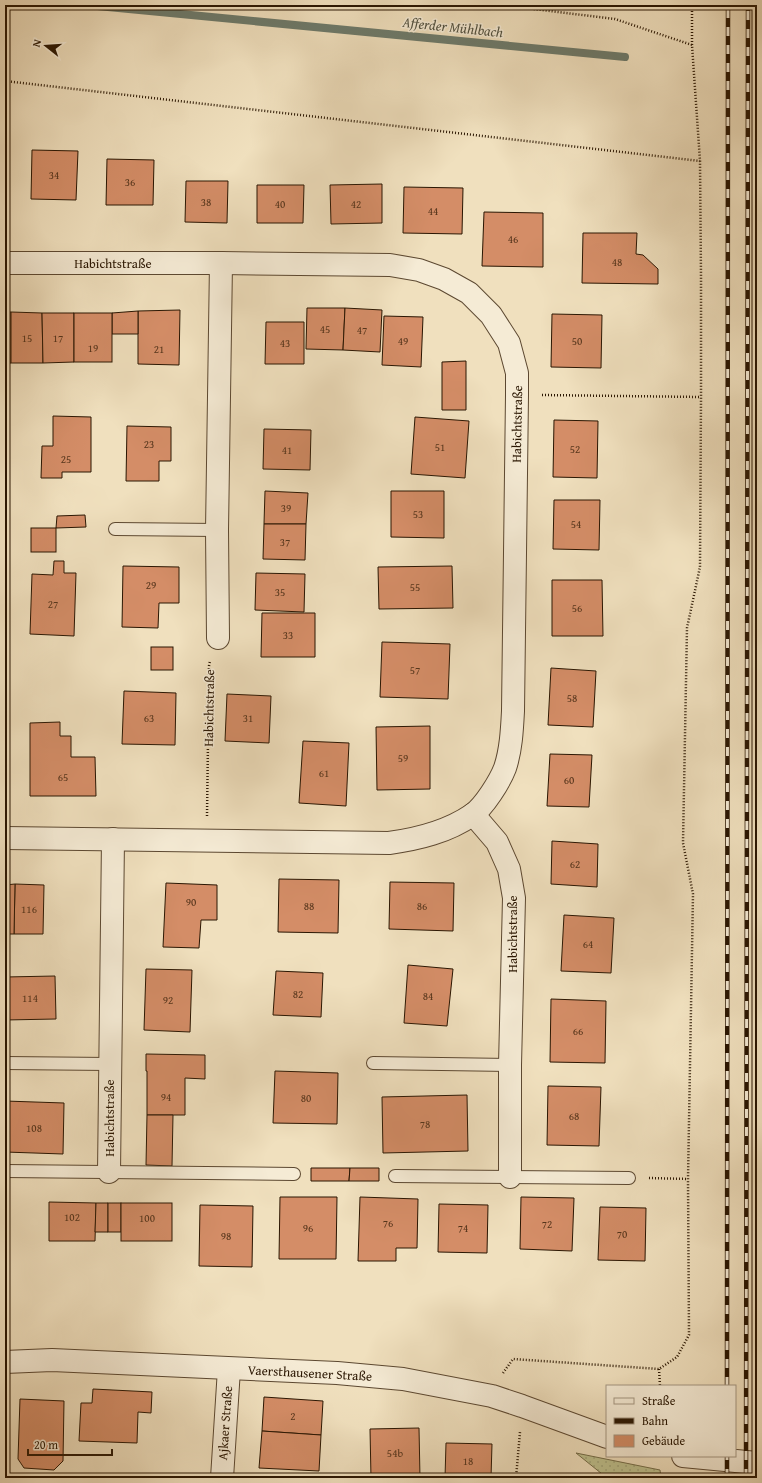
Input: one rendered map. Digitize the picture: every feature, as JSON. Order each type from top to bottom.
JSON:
[{"type":"street","name":"Habichtstraße","points":[[5,263],[390,265],[419,270],[444,279],[469,293],[491,315],[509,343],[517,373],[513,711],[511,740],[505,768],[493,790],[473,814],[438,833],[413,840],[389,843],[5,838]]},
{"type":"street","points":[[218,638],[217,530],[221,263]]},
{"type":"street","name":"Habichtstraße","points":[[473,814],[497,842],[509,869],[514,898],[510,1065],[510,1177]]},
{"type":"street","name":"Habichtstraße","points":[[109,1172],[109,1064],[113,839]]},
{"type":"street","name":"Vaersthausener Straße","points":[[5,1362],[52,1360],[338,1373],[403,1379],[492,1396],[606,1438]]},
{"type":"street","name":"Ajkaer Straße","points":[[222,1478],[229,1369]]},
{"type":"street","points":[[694,1457],[757,1463]]},
{"type":"lane","points":[[116,529],[217,530]]},
{"type":"lane","name":"Habichtstraße","points":[[5,1063],[109,1064]]},
{"type":"lane","points":[[373,1063],[510,1065]]},
{"type":"lane","points":[[5,1171],[294,1174]]},
{"type":"lane","points":[[395,1176],[629,1178]]},
{"type":"path","points":[[502,5],[615,19],[692,45]]},
{"type":"path","points":[[492,1396],[496,1381],[513,1359],[659,1369],[677,1357],[689,1336],[688,1179],[693,894],[683,843],[687,628],[700,567],[701,397],[700,161],[692,45],[692,5]]},
{"type":"path","points":[[5,81],[700,161]]},
{"type":"path","points":[[517,395],[701,397]]},
{"type":"path","name":"Habichtstraße","points":[[207,840],[209,666],[218,638]]},
{"type":"path","points":[[629,1178],[688,1179]]},
{"type":"path","points":[[659,1369],[660,1385]]},
{"type":"path","points":[[516,1478],[522,1406]]},
{"type":"green space","points":[[576,1453],[660,1470],[661,1478],[607,1478]]},
{"type":"building","points":[[32,150],[78,151],[76,200],[31,199]]},
{"type":"building","points":[[107,159],[154,160],[153,205],[106,205]]},
{"type":"building","points":[[186,181],[228,181],[227,223],[185,222]]},
{"type":"building","points":[[382,184],[382,223],[331,224],[330,185]]},
{"type":"building","points":[[257,185],[304,185],[303,223],[257,223]]},
{"type":"building","points":[[404,187],[463,188],[462,234],[403,233]]},
{"type":"building","points":[[484,212],[543,213],[543,267],[482,266]]},
{"type":"building","points":[[583,233],[637,233],[636,254],[643,255],[658,269],[658,284],[582,283]]},
{"type":"building","points":[[307,308],[345,308],[343,350],[306,349]]},
{"type":"building","points":[[345,308],[382,310],[380,352],[343,350]]},
{"type":"building","points":[[180,310],[179,365],[138,364],[138,311]]},
{"type":"building","points":[[138,311],[138,334],[112,334],[112,313]]},
{"type":"building","points":[[5,312],[11,312],[11,363],[5,364]]},
{"type":"building","points":[[11,312],[42,313],[43,363],[11,363]]},
{"type":"building","points":[[42,313],[74,313],[74,362],[43,363]]},
{"type":"building","points":[[74,313],[112,313],[112,362],[74,362]]},
{"type":"building","points":[[552,314],[602,315],[601,368],[551,367]]},
{"type":"building","points":[[384,316],[423,317],[421,367],[382,365]]},
{"type":"building","points":[[266,322],[304,322],[304,364],[265,364]]},
{"type":"building","points":[[466,361],[466,410],[442,410],[442,362]]},
{"type":"building","points":[[53,416],[91,417],[91,472],[62,472],[62,478],[41,478],[42,446],[53,446]]},
{"type":"building","points":[[415,417],[469,421],[465,478],[411,474]]},
{"type":"building","points":[[554,420],[598,421],[597,478],[553,477]]},
{"type":"building","points":[[127,426],[171,427],[171,461],[159,461],[159,481],[126,481]]},
{"type":"building","points":[[264,429],[311,430],[310,470],[263,469]]},
{"type":"building","points":[[265,491],[308,493],[306,524],[264,524]]},
{"type":"building","points":[[391,491],[444,491],[444,538],[391,537]]},
{"type":"building","points":[[554,500],[600,500],[599,550],[553,549]]},
{"type":"building","points":[[85,515],[86,527],[56,528],[57,516]]},
{"type":"building","points":[[264,524],[306,524],[305,560],[263,559]]},
{"type":"building","points":[[31,528],[56,528],[56,552],[31,552]]},
{"type":"building","points":[[54,561],[64,561],[64,573],[76,573],[74,636],[30,634],[32,574],[53,575]]},
{"type":"building","points":[[123,566],[179,567],[179,603],[159,603],[158,628],[122,627]]},
{"type":"building","points":[[452,566],[453,608],[379,609],[378,567]]},
{"type":"building","points":[[256,573],[305,574],[304,612],[255,610]]},
{"type":"building","points":[[552,580],[602,580],[603,636],[552,636]]},
{"type":"building","points":[[262,613],[315,613],[315,657],[261,657]]},
{"type":"building","points":[[382,642],[450,644],[448,699],[380,697]]},
{"type":"building","points":[[151,647],[173,647],[173,670],[151,670]]},
{"type":"building","points":[[551,668],[596,671],[593,727],[548,725]]},
{"type":"building","points":[[124,691],[176,693],[175,745],[122,744]]},
{"type":"building","points":[[227,694],[271,696],[269,743],[225,741]]},
{"type":"building","points":[[60,722],[60,736],[71,736],[71,757],[95,757],[96,796],[30,796],[30,723]]},
{"type":"building","points":[[430,726],[430,789],[377,790],[376,727]]},
{"type":"building","points":[[303,741],[349,743],[346,806],[299,803]]},
{"type":"building","points":[[550,754],[592,755],[589,807],[547,806]]},
{"type":"building","points":[[552,841],[598,844],[597,887],[551,884]]},
{"type":"building","points":[[279,879],[339,880],[338,933],[278,932]]},
{"type":"building","points":[[390,882],[454,883],[453,931],[389,929]]},
{"type":"building","points":[[166,883],[217,885],[217,920],[201,920],[199,948],[163,947]]},
{"type":"building","points":[[15,884],[44,885],[43,934],[14,934]]},
{"type":"building","points":[[15,884],[14,934],[5,934],[5,885]]},
{"type":"building","points":[[564,915],[614,918],[611,973],[561,971]]},
{"type":"building","points":[[408,965],[453,969],[447,1026],[404,1023]]},
{"type":"building","points":[[146,969],[192,970],[190,1032],[144,1030]]},
{"type":"building","points":[[276,971],[323,973],[321,1017],[273,1015]]},
{"type":"building","points":[[55,976],[56,1019],[5,1020],[5,977]]},
{"type":"building","points":[[551,999],[606,1001],[605,1063],[550,1062]]},
{"type":"building","points":[[146,1054],[205,1055],[205,1079],[185,1078],[185,1115],[147,1115]]},
{"type":"building","points":[[275,1071],[338,1073],[337,1124],[273,1123]]},
{"type":"building","points":[[548,1086],[601,1087],[599,1146],[547,1145]]},
{"type":"building","points":[[467,1095],[468,1151],[383,1153],[382,1097]]},
{"type":"building","points":[[5,1101],[64,1103],[63,1154],[5,1152]]},
{"type":"building","points":[[147,1115],[173,1115],[172,1166],[146,1165]]},
{"type":"building","points":[[311,1168],[350,1168],[349,1181],[311,1181]]},
{"type":"building","points":[[350,1168],[379,1168],[379,1181],[349,1181]]},
{"type":"building","points":[[5,1197],[6,1241],[5,1241]]},
{"type":"building","points":[[280,1197],[337,1197],[336,1259],[279,1259]]},
{"type":"building","points":[[360,1197],[418,1199],[417,1248],[396,1248],[396,1261],[358,1261]]},
{"type":"building","points":[[521,1197],[574,1198],[572,1251],[520,1249]]},
{"type":"building","points":[[49,1202],[96,1203],[95,1241],[49,1241]]},
{"type":"building","points":[[96,1203],[108,1203],[108,1232],[95,1232]]},
{"type":"building","points":[[108,1203],[121,1203],[121,1232],[108,1232]]},
{"type":"building","points":[[121,1203],[172,1203],[172,1241],[121,1241]]},
{"type":"building","points":[[439,1204],[488,1205],[487,1253],[438,1252]]},
{"type":"building","points":[[200,1205],[253,1206],[252,1267],[199,1266]]},
{"type":"building","points":[[600,1207],[646,1208],[645,1261],[598,1260]]},
{"type":"building","points":[[93,1389],[152,1392],[151,1413],[138,1412],[137,1443],[79,1441],[81,1403],[92,1403]]},
{"type":"building","points":[[264,1397],[323,1401],[321,1435],[262,1431]]},
{"type":"building","points":[[20,1399],[64,1401],[63,1461],[54,1470],[24,1468],[18,1459]]},
{"type":"building","points":[[419,1428],[420,1478],[371,1478],[370,1429]]},
{"type":"building","points":[[262,1431],[321,1435],[319,1471],[259,1468]]},
{"type":"building","points":[[446,1443],[492,1444],[491,1478],[445,1478]]},
{"type":"building","points":[[133,1475],[175,1477],[175,1478],[133,1478]]},
{"type":"waterway","name":"Afferder Mühlbach","points":[[87,5],[625,57]]},
{"type":"railway","points":[[727,1385],[728,5]]},
{"type":"railway","points":[[746,1478],[748,5]]},
{"type":"railway","points":[[727,1457],[727,1478]]}]
